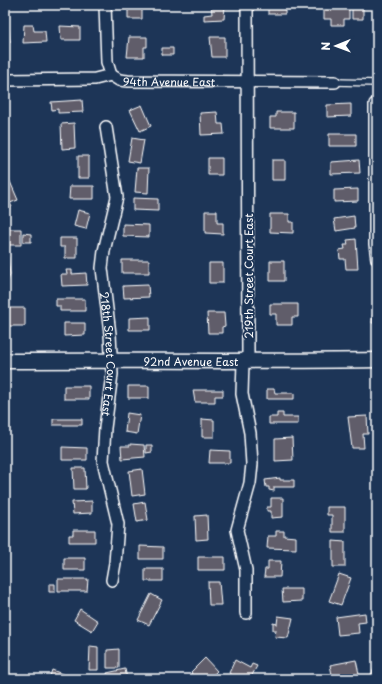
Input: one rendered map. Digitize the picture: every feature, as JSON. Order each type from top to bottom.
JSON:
[{"type":"street","points":[[105,5],[107,62],[111,75]]},
{"type":"street","name":"219th Street Court East","points":[[246,613],[246,570],[237,530],[250,484],[252,456],[250,433],[242,394],[243,362],[248,355],[247,5]]},
{"type":"street","name":"94th Avenue East","points":[[5,80],[95,79],[111,75],[119,80],[335,82]]},
{"type":"street","points":[[375,104],[375,244],[377,259]]},
{"type":"street","name":"218th Street Court East","points":[[106,127],[116,197],[102,268],[110,334],[112,374],[105,428],[103,461],[118,524],[116,563],[112,580]]},
{"type":"street","name":"92nd Avenue East","points":[[5,361],[111,360],[243,362],[377,360]]},
{"type":"lane","points":[[335,82],[377,83]]},
{"type":"building","points":[[128,5],[142,5],[142,19],[128,19]]},
{"type":"building","points":[[211,5],[225,5],[224,19],[204,20],[204,15],[212,14]]},
{"type":"building","points":[[268,5],[285,5],[285,14],[268,14]]},
{"type":"building","points":[[332,5],[349,7],[349,19],[344,19],[344,25],[331,25],[331,19],[324,19],[324,7],[332,7]]},
{"type":"building","points":[[352,5],[363,5],[363,19],[352,19]]},
{"type":"building","points":[[8,24],[10,42],[5,42],[5,25]]},
{"type":"building","points":[[24,25],[33,25],[34,31],[45,31],[46,42],[23,43]]},
{"type":"building","points":[[60,26],[80,27],[80,40],[61,40]]},
{"type":"building","points":[[373,30],[377,30],[377,42],[373,42]]},
{"type":"building","points":[[129,37],[147,37],[147,47],[144,47],[144,57],[127,57]]},
{"type":"building","points":[[210,37],[225,37],[225,57],[212,57]]},
{"type":"building","points":[[162,48],[173,48],[173,55],[162,55]]},
{"type":"building","points":[[82,100],[83,112],[58,113],[58,109],[52,110],[51,102]]},
{"type":"building","points":[[351,104],[351,116],[327,117],[327,105]]},
{"type":"building","points":[[142,105],[151,126],[140,131],[130,110]]},
{"type":"building","points":[[217,112],[218,124],[223,124],[224,134],[201,135],[200,113]]},
{"type":"building","points":[[276,112],[294,112],[294,128],[270,128],[270,117],[276,117]]},
{"type":"building","points":[[74,123],[75,148],[62,149],[61,124]]},
{"type":"building","points":[[329,134],[356,134],[356,146],[329,146]]},
{"type":"building","points":[[132,138],[144,140],[140,163],[128,161]]},
{"type":"building","points":[[78,156],[89,156],[89,178],[78,178]]},
{"type":"building","points":[[208,158],[222,158],[222,175],[208,175]]},
{"type":"building","points":[[272,160],[285,160],[285,180],[272,180]]},
{"type":"building","points":[[359,160],[360,173],[331,174],[331,162]]},
{"type":"building","points":[[137,168],[149,168],[148,193],[135,192]]},
{"type":"building","points":[[8,177],[18,200],[10,203],[12,207],[5,210],[5,179]]},
{"type":"building","points":[[70,186],[94,186],[94,199],[69,199]]},
{"type":"building","points":[[358,189],[358,201],[334,202],[334,190]]},
{"type":"building","points":[[133,198],[158,199],[158,211],[133,210]]},
{"type":"building","points":[[78,210],[90,213],[86,229],[74,226]]},
{"type":"building","points":[[205,211],[217,211],[217,223],[223,223],[223,234],[205,233]]},
{"type":"building","points":[[270,214],[289,214],[289,222],[293,222],[293,233],[270,232]]},
{"type":"building","points":[[354,216],[355,228],[336,231],[334,219]]},
{"type":"building","points":[[123,224],[149,225],[149,237],[123,236]]},
{"type":"building","points":[[5,229],[21,229],[21,245],[5,245]]},
{"type":"building","points":[[23,233],[31,234],[31,242],[23,242]]},
{"type":"building","points":[[60,238],[77,238],[77,258],[65,258],[65,247],[60,247]]},
{"type":"building","points":[[356,239],[358,269],[346,269],[345,259],[340,259],[339,250],[345,249],[344,245],[348,245],[347,240]]},
{"type":"building","points":[[5,257],[8,257],[10,275],[5,288]]},
{"type":"building","points":[[122,260],[149,260],[149,273],[122,273]]},
{"type":"building","points":[[270,261],[284,261],[284,281],[270,281]]},
{"type":"building","points":[[209,263],[223,263],[223,283],[209,283]]},
{"type":"building","points":[[66,270],[72,270],[72,274],[86,273],[87,285],[62,286],[61,274],[67,274]]},
{"type":"building","points":[[148,285],[149,297],[124,298],[123,286]]},
{"type":"building","points":[[377,297],[377,323],[372,323],[373,315],[376,315]]},
{"type":"building","points":[[56,299],[85,299],[85,311],[60,311],[60,306],[56,306]]},
{"type":"building","points":[[270,304],[298,304],[298,317],[292,317],[292,325],[276,325],[276,314],[270,314]]},
{"type":"building","points":[[5,308],[25,308],[25,326],[5,326]]},
{"type":"building","points":[[207,313],[224,313],[225,326],[222,327],[222,333],[208,333]]},
{"type":"building","points":[[150,317],[150,330],[129,330],[129,318]]},
{"type":"building","points":[[64,323],[85,323],[85,335],[64,336]]},
{"type":"building","points":[[64,386],[89,386],[89,399],[64,399]]},
{"type":"building","points":[[128,386],[149,386],[149,398],[128,398]]},
{"type":"building","points":[[267,389],[274,389],[275,393],[294,393],[294,399],[267,399]]},
{"type":"building","points":[[193,390],[223,390],[223,396],[215,396],[215,402],[195,402]]},
{"type":"building","points":[[127,413],[140,415],[137,434],[125,432]]},
{"type":"building","points":[[277,413],[283,413],[283,417],[298,417],[298,424],[269,424],[269,417],[277,417]]},
{"type":"building","points":[[367,416],[368,434],[363,434],[364,448],[352,448],[348,417]]},
{"type":"building","points":[[53,419],[82,419],[82,425],[53,425]]},
{"type":"building","points":[[202,419],[214,420],[214,437],[202,437]]},
{"type":"building","points":[[292,438],[293,460],[275,461],[275,439]]},
{"type":"building","points":[[130,444],[144,445],[145,457],[122,459],[121,446],[130,446]]},
{"type":"building","points":[[146,445],[152,445],[152,452],[146,453]]},
{"type":"building","points":[[62,447],[87,448],[87,460],[62,460]]},
{"type":"building","points":[[210,450],[230,451],[230,463],[209,463]]},
{"type":"building","points":[[73,468],[85,468],[86,489],[74,489]]},
{"type":"building","points":[[142,469],[145,494],[132,496],[129,471]]},
{"type":"building","points":[[280,478],[280,480],[294,480],[294,487],[274,487],[274,491],[269,490],[269,487],[266,487],[265,480]]},
{"type":"building","points":[[271,498],[283,498],[283,517],[271,518],[271,511],[267,511],[267,507],[271,507]]},
{"type":"building","points":[[92,501],[92,513],[73,514],[72,502]]},
{"type":"building","points":[[145,502],[148,520],[137,522],[134,504]]},
{"type":"building","points":[[327,507],[345,507],[345,532],[332,532],[332,515],[327,515]]},
{"type":"building","points":[[207,515],[208,539],[196,540],[195,516]]},
{"type":"building","points":[[73,530],[95,530],[95,542],[69,542],[69,535],[73,535]]},
{"type":"building","points":[[276,531],[284,531],[284,536],[296,537],[296,549],[267,548],[268,536],[276,536]]},
{"type":"building","points":[[333,541],[345,542],[345,567],[333,567]]},
{"type":"building","points":[[140,546],[163,547],[163,559],[140,559]]},
{"type":"building","points":[[198,557],[225,557],[225,570],[198,570]]},
{"type":"building","points":[[64,558],[85,558],[85,570],[64,570]]},
{"type":"building","points":[[268,561],[281,561],[280,577],[264,577],[265,569],[268,569]]},
{"type":"building","points":[[145,569],[163,569],[163,581],[145,581]]},
{"type":"building","points":[[339,574],[351,578],[341,605],[329,601]]},
{"type":"building","points":[[58,579],[88,579],[87,591],[58,591]]},
{"type":"building","points":[[208,582],[219,582],[221,605],[209,605]]},
{"type":"building","points":[[49,584],[55,584],[55,592],[49,592]]},
{"type":"building","points":[[282,589],[302,589],[302,601],[283,602]]},
{"type":"building","points":[[151,594],[162,600],[149,625],[138,620]]},
{"type":"building","points":[[80,609],[98,621],[92,631],[74,620]]},
{"type":"building","points":[[365,613],[366,622],[358,623],[359,633],[338,635],[336,617]]},
{"type":"building","points":[[278,616],[293,618],[288,638],[275,637],[276,630],[273,630],[273,623],[277,624]]},
{"type":"building","points":[[90,646],[98,647],[98,670],[89,670]]},
{"type":"building","points":[[119,649],[119,668],[107,668],[107,650]]},
{"type":"building","points":[[205,658],[217,671],[209,679],[188,679],[192,673],[191,672]]},
{"type":"building","points":[[235,660],[250,668],[252,664],[257,666],[250,679],[237,679],[229,673]]},
{"type":"building","points":[[356,660],[359,674],[344,677],[344,679],[333,679],[330,665]]},
{"type":"building","points":[[377,663],[377,679],[369,679]]},
{"type":"building","points":[[125,669],[127,679],[108,679],[107,673]]},
{"type":"building","points":[[52,670],[70,677],[69,679],[49,679]]}]
